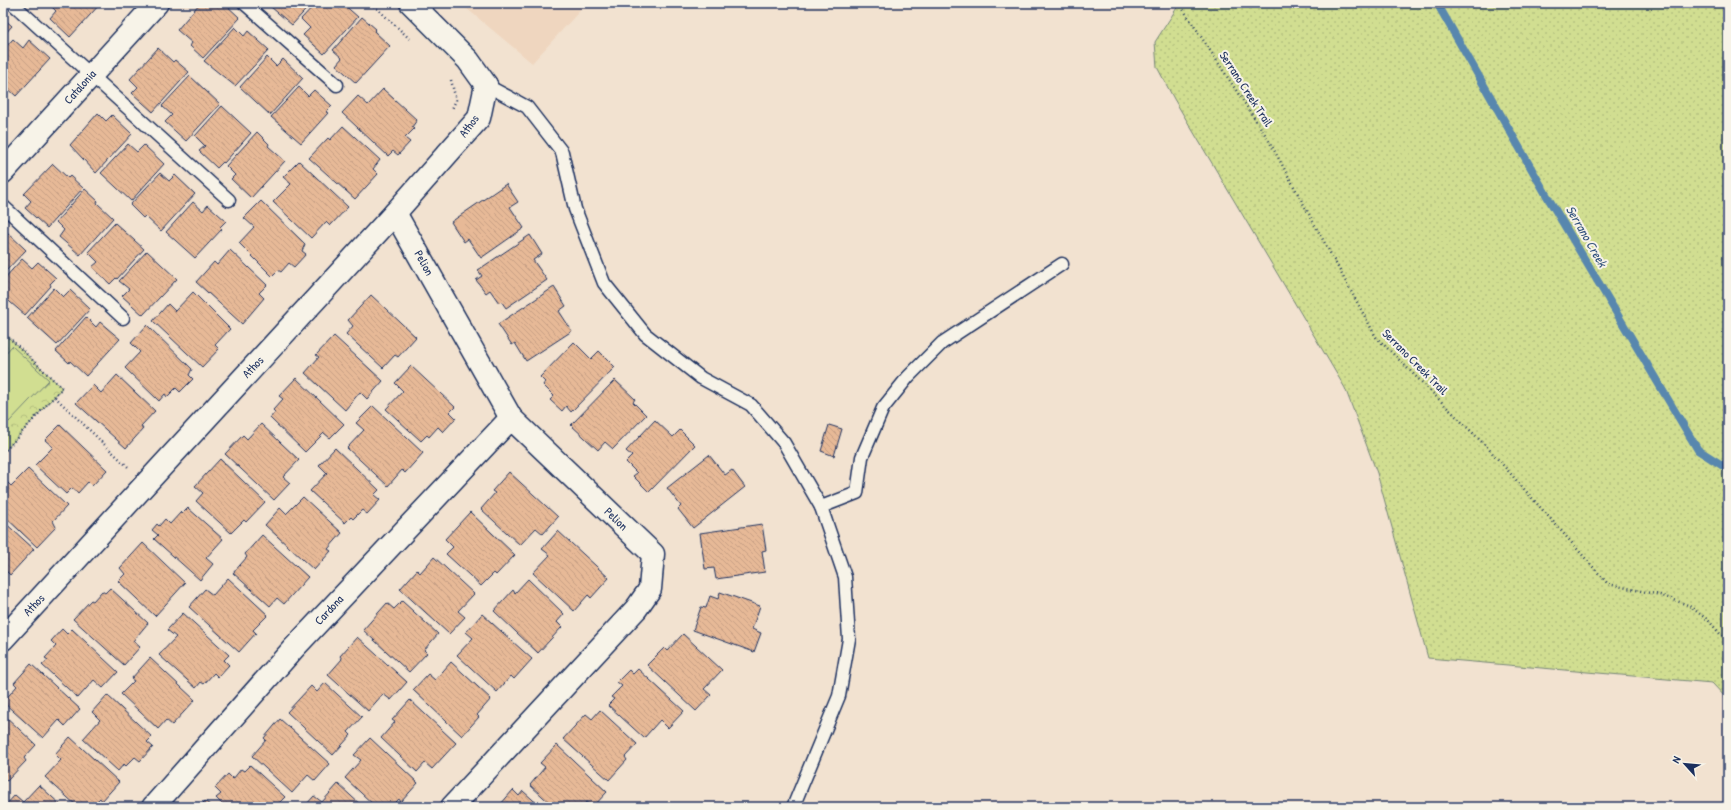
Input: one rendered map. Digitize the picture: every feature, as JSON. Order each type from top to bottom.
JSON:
[{"type":"street","name":"Catalonia","points":[[3,172],[157,3]]},
{"type":"street","points":[[411,3],[468,60],[486,85]]},
{"type":"street","name":"Athos","points":[[3,639],[395,213],[479,118],[486,85]]},
{"type":"street","name":"Pelion","points":[[395,213],[511,418],[653,554],[650,590],[636,609],[452,807]]},
{"type":"street","name":"Cardona","points":[[153,807],[294,648],[511,418]]},
{"type":"lane","points":[[12,3],[229,200]]},
{"type":"lane","points":[[244,3],[336,85]]},
{"type":"lane","points":[[486,85],[527,107],[562,152],[575,209],[604,283],[645,334],[701,378],[751,405],[784,443],[821,508],[845,577],[849,639],[839,696],[793,807]]},
{"type":"lane","points":[[3,206],[122,318]]},
{"type":"lane","points":[[821,508],[857,493],[862,457],[883,408],[908,377],[942,343],[1062,264]]},
{"type":"path","points":[[372,3],[416,46]]},
{"type":"path","name":"Serrano Creek Trail","points":[[1180,3],[1268,139],[1376,337],[1487,447],[1608,584],[1660,595],[1688,605],[1708,620],[1728,643]]},
{"type":"path","points":[[450,78],[456,100],[450,115]]},
{"type":"path","points":[[3,332],[62,388],[3,453]]},
{"type":"path","points":[[54,397],[128,467],[133,462]]},
{"type":"shaded area","points":[[460,3],[587,3],[532,63]]},
{"type":"green space","points":[[1180,3],[1728,3],[1728,700],[1712,683],[1428,658],[1377,473],[1345,388],[1174,99],[1157,67],[1155,42]]},
{"type":"green space","points":[[3,332],[62,388],[3,453]]},
{"type":"green space","points":[[12,346],[49,380],[9,422],[3,417],[3,356]]},
{"type":"building","points":[[48,3],[101,3],[70,37],[50,18],[56,11]]},
{"type":"building","points":[[200,3],[210,3],[212,5],[213,3],[224,3],[240,18],[203,58],[190,46],[192,43],[177,30]]},
{"type":"building","points":[[274,3],[312,3],[292,25],[271,7]]},
{"type":"building","points":[[316,3],[342,3],[358,17],[324,54],[303,35],[310,28],[301,19]]},
{"type":"building","points":[[362,17],[376,29],[374,31],[390,46],[356,83],[336,65],[342,58],[333,50]]},
{"type":"building","points":[[3,18],[12,26],[3,36]]},
{"type":"building","points":[[235,27],[244,36],[248,31],[269,50],[235,86],[204,61]]},
{"type":"building","points":[[13,39],[23,48],[29,40],[50,59],[16,96],[3,84],[3,50]]},
{"type":"building","points":[[158,48],[173,62],[175,60],[189,72],[153,112],[132,93],[138,87],[130,79]]},
{"type":"building","points":[[267,57],[276,66],[283,59],[303,78],[270,115],[240,87]]},
{"type":"building","points":[[190,76],[220,104],[186,141],[165,122],[172,115],[162,106]]},
{"type":"building","points":[[299,87],[308,96],[314,90],[332,106],[326,112],[328,113],[301,143],[271,117]]},
{"type":"building","points":[[383,89],[417,120],[412,127],[414,129],[405,138],[410,142],[398,155],[393,151],[388,156],[342,113],[358,96],[368,105]]},
{"type":"building","points":[[222,106],[251,133],[224,163],[223,162],[217,168],[199,151],[205,146],[195,136]]},
{"type":"building","points":[[98,113],[106,121],[112,115],[132,134],[96,173],[70,145]]},
{"type":"building","points":[[343,126],[380,160],[373,169],[378,174],[355,199],[309,158],[328,138],[330,140]]},
{"type":"building","points":[[257,132],[269,144],[268,146],[285,161],[251,198],[231,179],[235,175],[226,166]]},
{"type":"building","points":[[128,144],[137,152],[144,145],[164,164],[131,201],[101,173]]},
{"type":"building","points":[[299,161],[348,207],[330,226],[326,222],[311,238],[273,202],[291,184],[283,177]]},
{"type":"building","points":[[53,164],[68,178],[70,176],[83,188],[47,228],[25,208],[31,201],[24,194]]},
{"type":"building","points":[[160,173],[169,181],[175,175],[195,194],[161,231],[145,216],[143,218],[130,205]]},
{"type":"building","points":[[506,184],[518,202],[510,207],[524,228],[481,258],[468,239],[464,242],[451,222]]},
{"type":"building","points":[[85,189],[113,218],[80,255],[59,237],[64,230],[56,222]]},
{"type":"building","points":[[261,201],[305,244],[302,251],[306,254],[294,267],[289,263],[281,272],[278,270],[272,276],[239,243],[254,227],[244,218]]},
{"type":"building","points":[[193,202],[203,211],[208,205],[226,221],[220,227],[222,229],[195,258],[166,232]]},
{"type":"building","points":[[115,223],[144,249],[117,279],[116,278],[110,284],[92,267],[98,262],[88,252]]},
{"type":"building","points":[[6,231],[26,250],[3,274],[3,233]]},
{"type":"building","points":[[530,235],[542,254],[533,260],[547,280],[506,308],[501,301],[499,303],[490,290],[486,293],[476,280],[482,276],[478,270]]},
{"type":"building","points":[[230,250],[267,285],[259,293],[264,298],[242,324],[196,282],[214,262],[217,265]]},
{"type":"building","points":[[147,251],[177,279],[143,315],[122,296],[129,289],[119,281]]},
{"type":"building","points":[[22,259],[32,268],[38,262],[56,278],[50,284],[51,286],[25,315],[3,296],[3,280]]},
{"type":"building","points":[[554,287],[566,306],[559,311],[572,331],[526,361],[515,343],[512,345],[498,324]]},
{"type":"building","points":[[54,288],[63,297],[70,290],[90,309],[57,345],[27,318]]},
{"type":"building","points":[[193,292],[230,329],[215,345],[219,349],[202,367],[153,321],[168,304],[175,311]]},
{"type":"building","points":[[371,295],[416,337],[398,357],[395,355],[383,368],[346,334],[353,326],[348,320]]},
{"type":"building","points":[[86,317],[96,327],[100,322],[120,339],[86,376],[70,361],[69,363],[56,351]]},
{"type":"building","points":[[147,325],[192,369],[189,375],[193,379],[180,392],[176,388],[167,397],[165,394],[159,401],[125,368],[140,352],[131,343]]},
{"type":"building","points":[[334,336],[383,381],[367,399],[360,392],[345,410],[305,373],[319,357],[316,355]]},
{"type":"building","points":[[574,342],[591,359],[599,351],[615,367],[571,412],[566,406],[562,411],[550,400],[554,396],[543,385],[545,382],[540,377]]},
{"type":"building","points":[[411,366],[455,407],[450,412],[456,418],[443,432],[438,427],[429,437],[427,435],[421,441],[386,409],[403,391],[395,383]]},
{"type":"building","points":[[117,375],[155,411],[141,426],[143,429],[126,448],[76,403],[93,385],[101,393]]},
{"type":"building","points":[[296,378],[344,424],[330,438],[324,433],[305,452],[270,418],[275,412],[273,410],[283,399],[279,396]]},
{"type":"building","points":[[615,380],[635,399],[633,402],[646,415],[613,449],[605,442],[598,450],[571,425]]},
{"type":"building","points":[[373,406],[423,453],[405,473],[402,470],[388,486],[347,448],[364,430],[356,423]]},
{"type":"building","points":[[655,420],[673,437],[680,430],[695,445],[649,492],[633,476],[637,473],[626,462],[632,456],[626,451]]},
{"type":"building","points":[[261,424],[299,460],[283,477],[290,483],[274,500],[225,454],[243,435],[247,439]]},
{"type":"building","points":[[60,425],[107,470],[92,486],[88,482],[78,493],[72,488],[66,494],[35,465],[53,447],[45,440]]},
{"type":"building","points":[[829,425],[842,429],[834,456],[821,451]]},
{"type":"building","points":[[335,448],[379,490],[374,495],[380,500],[367,514],[362,510],[353,519],[351,517],[345,523],[310,491],[327,473],[319,465]]},
{"type":"building","points":[[709,455],[725,475],[732,470],[745,487],[693,528],[678,509],[681,506],[667,488]]},
{"type":"building","points":[[220,459],[265,502],[246,522],[244,520],[231,533],[196,501],[203,493],[195,486]]},
{"type":"building","points":[[28,469],[67,506],[53,521],[56,527],[37,547],[3,515],[3,480],[4,479],[11,486]]},
{"type":"building","points":[[509,472],[558,517],[543,534],[536,528],[520,545],[481,509],[495,493],[492,491]]},
{"type":"building","points":[[303,497],[342,533],[328,549],[331,551],[314,570],[265,525],[280,508],[286,514]]},
{"type":"building","points":[[188,508],[223,539],[206,558],[213,564],[200,580],[154,539],[158,535],[152,530],[157,524],[159,526],[165,519],[170,524],[181,512],[182,514]]},
{"type":"building","points":[[470,512],[515,555],[496,575],[494,573],[481,586],[446,554],[453,547],[445,539]]},
{"type":"building","points":[[3,521],[34,549],[10,575],[4,569],[3,571]]},
{"type":"building","points":[[762,524],[766,550],[762,551],[765,572],[716,579],[714,568],[705,569],[700,533]]},
{"type":"building","points":[[558,531],[609,578],[591,598],[588,595],[574,611],[533,573],[550,555],[542,549]]},
{"type":"building","points":[[262,535],[308,577],[284,604],[277,598],[270,606],[233,573],[247,557],[245,554]]},
{"type":"building","points":[[143,543],[185,583],[155,616],[118,581],[125,574],[120,568]]},
{"type":"building","points":[[434,557],[474,594],[458,611],[465,617],[449,634],[400,589],[417,570],[420,573]]},
{"type":"building","points":[[228,578],[268,615],[253,630],[256,633],[239,652],[189,607],[205,589],[213,595]]},
{"type":"building","points":[[528,579],[564,614],[557,622],[562,627],[538,653],[494,611],[513,590],[515,593]]},
{"type":"building","points":[[110,588],[148,623],[133,641],[140,647],[124,665],[73,619],[91,600],[93,601],[102,591],[105,593]]},
{"type":"building","points":[[720,592],[760,606],[752,629],[761,633],[754,652],[693,630],[701,607],[706,608],[710,596],[718,599]]},
{"type":"building","points":[[402,601],[438,634],[424,650],[427,653],[409,672],[363,630],[387,603],[394,609]]},
{"type":"building","points":[[183,613],[229,655],[224,660],[229,665],[218,677],[214,673],[204,684],[201,682],[196,688],[159,655],[176,637],[167,630]]},
{"type":"building","points":[[482,614],[532,659],[514,679],[511,676],[497,692],[457,655],[473,638],[466,632]]},
{"type":"building","points":[[62,629],[67,634],[72,629],[118,672],[103,688],[94,680],[78,698],[42,665],[48,660],[45,658],[56,646],[51,641]]},
{"type":"building","points":[[683,634],[722,670],[704,689],[711,695],[696,711],[647,665],[664,648],[667,651]]},
{"type":"building","points":[[357,637],[407,682],[391,700],[383,694],[368,711],[328,675],[342,659],[340,656]]},
{"type":"building","points":[[150,658],[195,700],[172,725],[166,720],[158,729],[121,694],[134,681],[131,679]]},
{"type":"building","points":[[451,662],[491,699],[477,715],[479,717],[462,736],[413,690],[428,674],[435,680]]},
{"type":"building","points":[[31,664],[80,709],[65,726],[59,720],[43,738],[3,702],[17,686],[14,683]]},
{"type":"building","points":[[638,669],[684,711],[668,728],[660,720],[644,738],[608,705],[614,699],[611,697],[622,686],[617,682],[629,670],[633,674]]},
{"type":"building","points":[[325,683],[362,717],[348,732],[351,735],[333,755],[287,712],[311,686],[317,692]]},
{"type":"building","points":[[107,695],[152,737],[147,742],[153,747],[140,761],[135,757],[126,766],[124,764],[118,771],[83,739],[100,720],[92,712]]},
{"type":"building","points":[[410,700],[456,743],[432,769],[425,763],[417,772],[381,738],[395,722],[392,720]]},
{"type":"building","points":[[600,710],[637,744],[625,757],[627,760],[609,780],[563,739],[586,714],[592,719]]},
{"type":"building","points":[[3,714],[36,745],[24,758],[26,761],[7,781],[3,778]]},
{"type":"building","points":[[280,719],[330,764],[315,781],[308,775],[292,793],[252,756],[266,740],[264,738]]},
{"type":"building","points":[[70,737],[119,782],[102,801],[100,798],[91,807],[78,807],[45,777],[61,760],[55,754]]},
{"type":"building","points":[[370,738],[418,783],[401,802],[399,799],[391,807],[376,807],[345,778],[361,760],[354,755]]},
{"type":"building","points":[[557,745],[607,792],[593,807],[586,802],[581,807],[554,807],[530,785],[545,767],[540,763]]},
{"type":"building","points":[[250,765],[285,797],[275,807],[225,807],[216,798],[221,794],[215,788],[228,774],[233,779],[241,769],[244,771]]},
{"type":"building","points":[[338,784],[363,807],[304,807],[314,796],[322,802]]},
{"type":"building","points":[[39,785],[63,807],[4,807],[15,795],[23,802]]},
{"type":"building","points":[[513,790],[519,796],[523,791],[541,807],[503,807],[500,805]]},
{"type":"building","points":[[205,801],[212,807],[199,807]]},
{"type":"waterway","name":"Serrano Creek","points":[[1437,3],[1547,196],[1698,450],[1728,469]]}]
